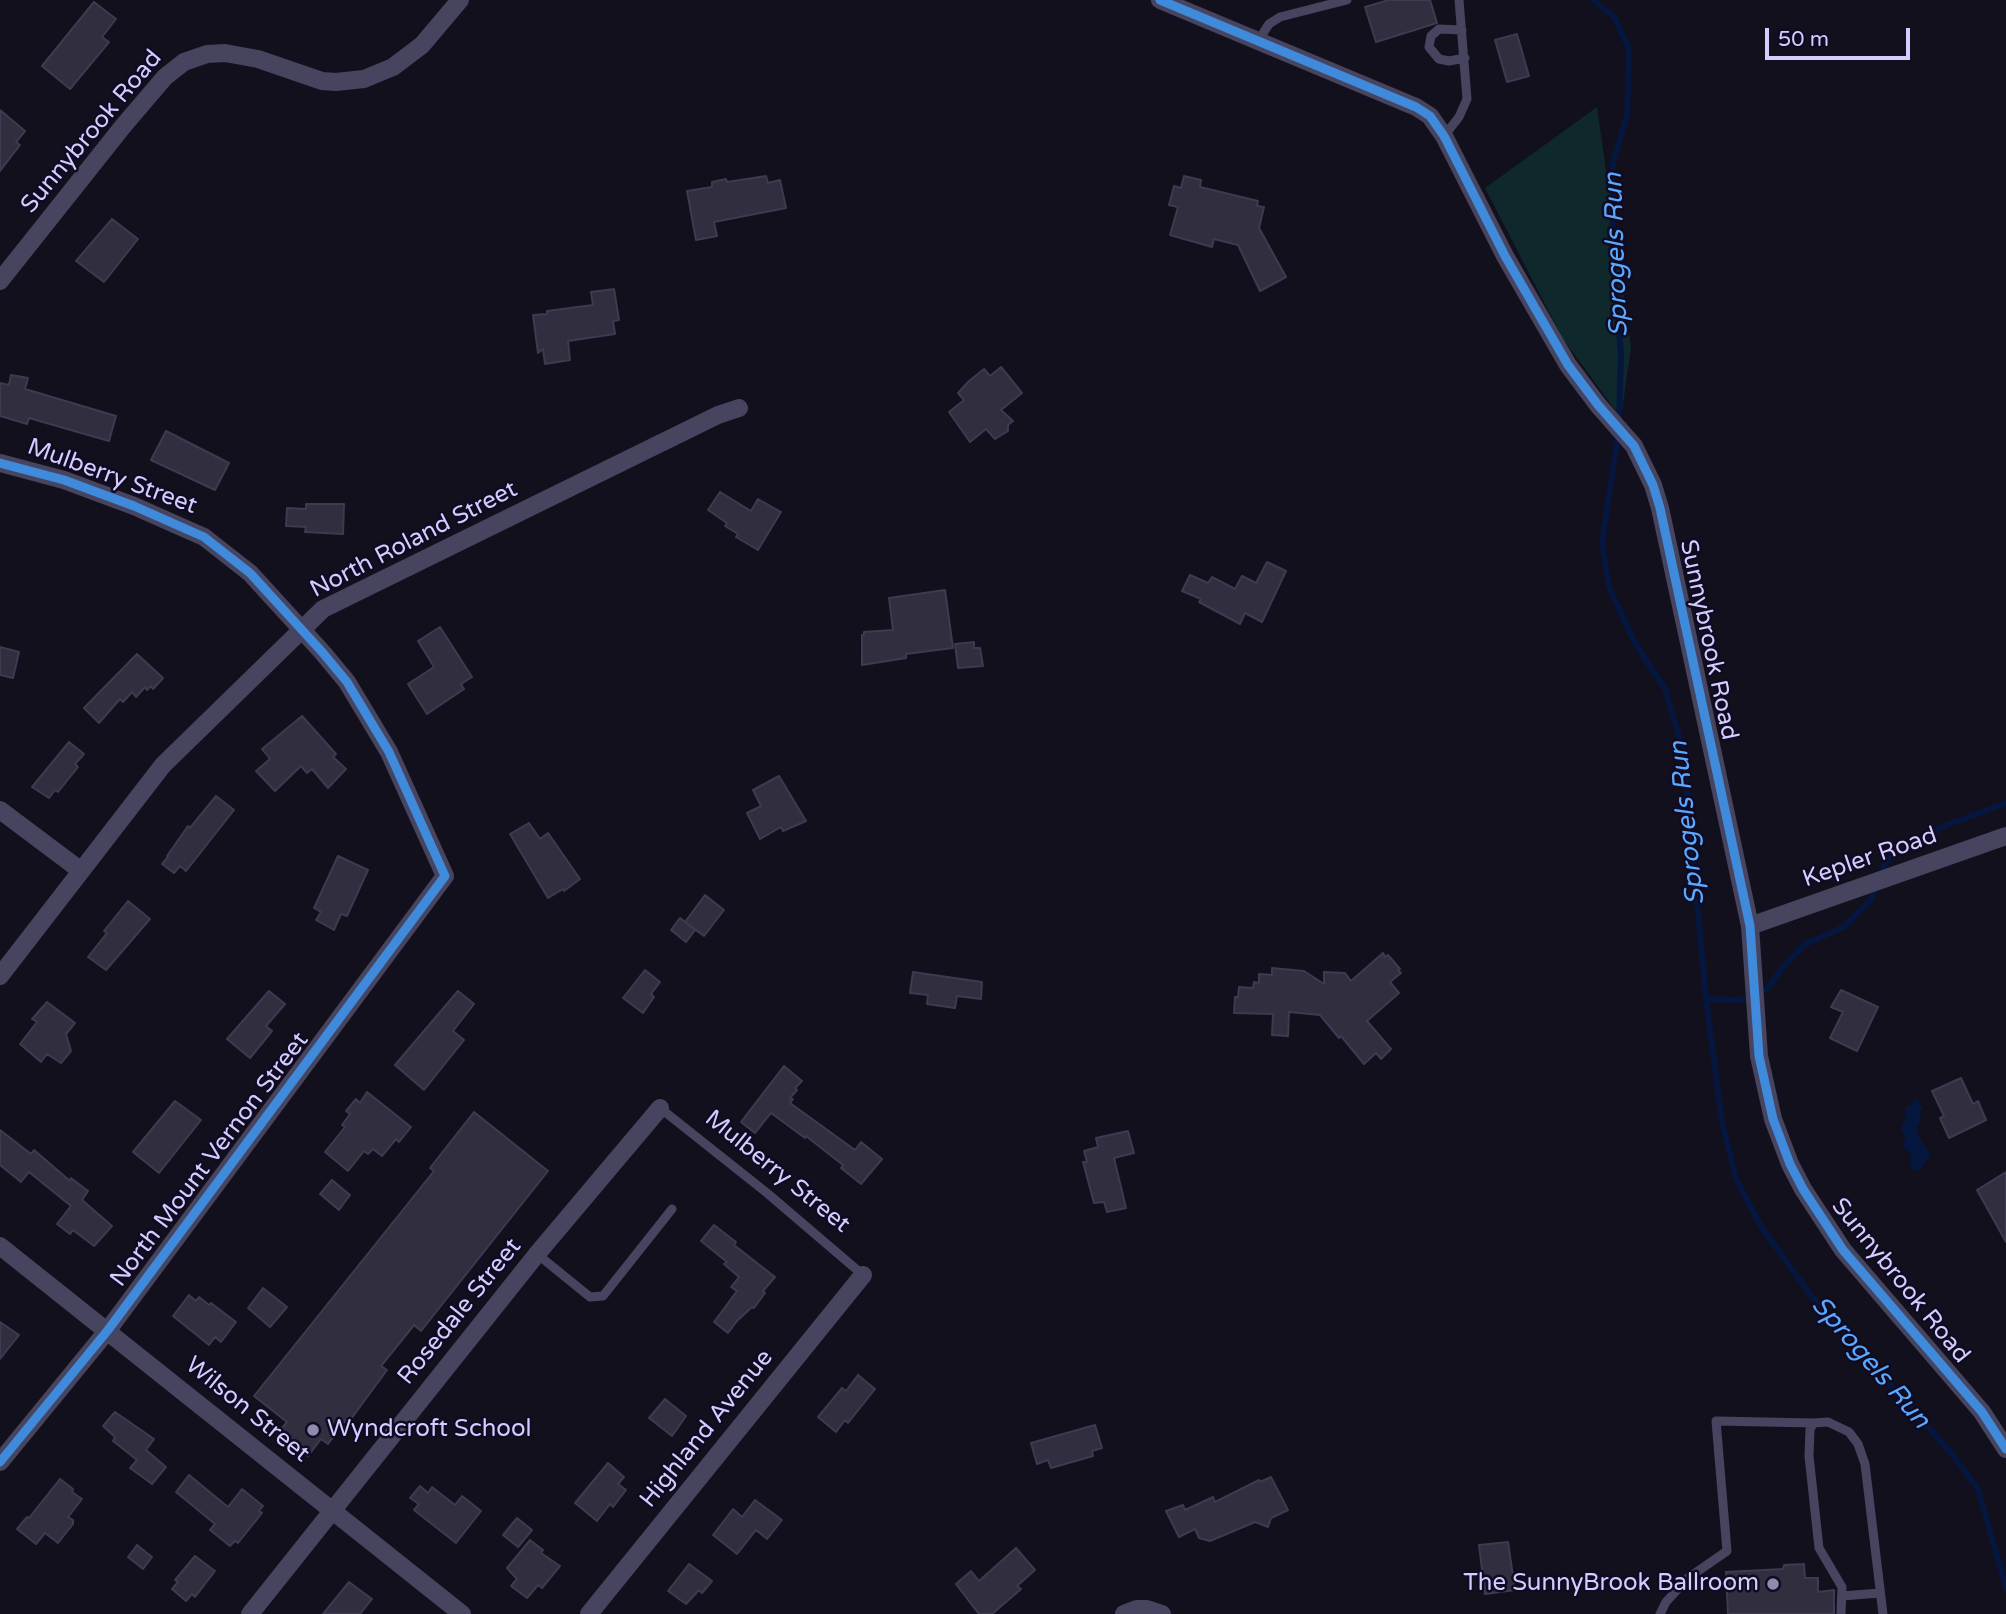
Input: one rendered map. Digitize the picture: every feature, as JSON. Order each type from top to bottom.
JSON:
[{"type":"street","name":"Sunnybrook Road","points":[[0,281],[124,125],[165,77],[184,62],[207,54],[225,53],[258,60],[322,81],[364,79],[393,66],[422,45],[460,0]]},
{"type":"street","name":"Sunnybrook Road","points":[[1160,0],[1416,107],[1430,116],[1444,135],[1534,308],[1568,365],[1634,446],[1645,464],[1660,508],[1750,926],[1759,1056],[1765,1091],[1790,1164],[1843,1250],[1950,1372],[1982,1412],[2006,1449]]},
{"type":"street","name":"North Roland Street","points":[[0,976],[163,765],[324,609],[718,415],[739,408]]},
{"type":"street","name":"Mulberry Street","points":[[0,463],[76,484],[134,506],[204,537],[250,573],[347,682],[389,752],[445,876]]},
{"type":"street","points":[[0,810],[80,870]]},
{"type":"street","name":"Kepler Road","points":[[1750,926],[2004,840]]},
{"type":"street","name":"North Mount Vernon Street","points":[[0,1462],[108,1329],[445,876]]},
{"type":"street","name":"Rosedale Street","points":[[250,1614],[537,1254],[660,1108]]},
{"type":"street","name":"Wilson Street","points":[[0,1245],[462,1614]]},
{"type":"street","name":"Highland Avenue","points":[[589,1614],[863,1275]]},
{"type":"street","points":[[1124,1614],[1137,1609],[1162,1614]]},
{"type":"lane","points":[[1258,41],[1269,24],[1280,17],[1346,0]]},
{"type":"lane","points":[[1444,135],[1460,117],[1467,99],[1459,0]]},
{"type":"lane","points":[[1462,30],[1439,29],[1431,36],[1429,47],[1438,60],[1465,58]]},
{"type":"lane","name":"Mulberry Street","points":[[660,1108],[863,1275]]},
{"type":"lane","points":[[537,1254],[590,1297],[603,1296],[672,1209]]},
{"type":"lane","points":[[1660,1614],[1665,1602],[1688,1578],[1727,1551],[1716,1421],[1828,1422],[1849,1432],[1865,1464],[1883,1614]]},
{"type":"lane","points":[[1814,1423],[1810,1429],[1809,1456],[1819,1548],[1842,1587],[1841,1614]]},
{"type":"lane","points":[[1842,1596],[1880,1593]]},
{"type":"green space","points":[[1597,107],[1631,347],[1621,418],[1563,339],[1485,188]]},
{"type":"water","points":[[1913,1099],[1917,1099],[1923,1109],[1918,1112],[1922,1117],[1917,1134],[1931,1155],[1919,1171],[1910,1168],[1911,1155],[1904,1147],[1905,1135],[1901,1129],[1906,1118],[1906,1107],[1912,1105]]},
{"type":"building","points":[[1389,0],[1430,0],[1437,23],[1376,42],[1365,7]]},
{"type":"building","points":[[94,2],[116,19],[102,37],[109,42],[70,89],[42,66]]},
{"type":"building","points":[[1517,34],[1529,76],[1507,82],[1495,40]]},
{"type":"building","points":[[0,110],[25,131],[16,142],[20,145],[0,171]]},
{"type":"building","points":[[766,176],[768,183],[780,180],[786,208],[714,222],[717,236],[696,240],[687,191],[712,187],[712,182],[726,179],[727,182]]},
{"type":"building","points":[[1184,176],[1201,180],[1200,187],[1258,201],[1257,206],[1264,207],[1259,228],[1286,277],[1260,291],[1238,245],[1214,239],[1212,247],[1170,235],[1178,207],[1169,205],[1174,186],[1181,188]]},
{"type":"building","points":[[112,219],[138,239],[104,282],[76,261]]},
{"type":"building","points":[[614,289],[619,320],[613,321],[615,334],[568,341],[570,360],[545,364],[543,349],[538,353],[533,315],[593,305],[591,292]]},
{"type":"building","points":[[1001,367],[1022,393],[1001,410],[1013,421],[1008,425],[1008,431],[995,439],[986,429],[970,442],[949,412],[964,400],[958,393],[969,381],[984,369],[990,376]]},
{"type":"building","points":[[11,375],[28,378],[25,389],[116,416],[109,441],[29,418],[27,424],[0,416],[0,383],[9,385]]},
{"type":"building","points":[[166,431],[229,463],[215,490],[151,460]]},
{"type":"building","points":[[720,492],[751,511],[758,499],[781,512],[758,550],[736,537],[738,534],[725,526],[727,523],[708,510]]},
{"type":"building","points":[[306,504],[344,504],[343,534],[305,532],[306,527],[286,526],[287,508],[306,509]]},
{"type":"building","points":[[1267,562],[1286,571],[1262,622],[1245,613],[1240,624],[1199,602],[1201,599],[1182,591],[1190,575],[1208,583],[1212,577],[1235,589],[1242,576],[1256,583]]},
{"type":"building","points":[[945,590],[953,648],[906,654],[906,658],[862,665],[864,632],[893,630],[889,598]]},
{"type":"building","points":[[440,627],[472,677],[461,684],[464,689],[427,714],[408,684],[434,667],[418,641]]},
{"type":"building","points":[[974,642],[974,648],[980,648],[983,666],[958,668],[955,644]]},
{"type":"building","points":[[0,647],[19,652],[13,678],[0,675]]},
{"type":"building","points":[[137,654],[163,678],[153,689],[151,686],[147,690],[145,687],[136,697],[132,692],[123,702],[120,699],[99,723],[84,708]]},
{"type":"building","points":[[302,716],[336,754],[333,757],[346,769],[328,788],[312,769],[307,773],[301,766],[275,791],[256,771],[270,759],[262,749]]},
{"type":"building","points":[[69,742],[84,754],[75,764],[78,767],[58,792],[55,790],[49,798],[32,787]]},
{"type":"building","points":[[779,776],[806,821],[783,831],[781,827],[760,839],[747,813],[761,806],[753,790]]},
{"type":"building","points":[[216,796],[234,810],[186,871],[180,866],[174,873],[162,864],[188,826],[190,828]]},
{"type":"building","points":[[529,823],[540,839],[548,833],[580,879],[564,891],[563,889],[548,898],[510,834]]},
{"type":"building","points":[[338,856],[368,870],[347,916],[341,914],[334,930],[316,920],[321,912],[314,908]]},
{"type":"building","points":[[705,895],[724,910],[704,936],[685,922]]},
{"type":"building","points":[[128,901],[150,919],[106,970],[88,957]]},
{"type":"building","points":[[680,918],[695,930],[686,942],[671,930]]},
{"type":"building","points":[[1383,953],[1385,957],[1388,955],[1401,973],[1390,982],[1399,993],[1367,1021],[1391,1049],[1381,1059],[1376,1053],[1364,1064],[1320,1015],[1289,1012],[1288,1036],[1272,1035],[1273,1014],[1234,1013],[1239,987],[1253,988],[1254,982],[1259,983],[1259,974],[1272,975],[1272,968],[1304,971],[1324,984],[1324,972],[1345,973],[1351,981]]},
{"type":"building","points":[[645,970],[660,982],[651,994],[654,997],[643,1013],[623,998]]},
{"type":"building","points":[[913,972],[982,982],[981,999],[957,996],[955,1008],[927,1004],[928,995],[910,993]]},
{"type":"building","points":[[1841,990],[1878,1007],[1857,1051],[1830,1038],[1843,1012],[1831,1007]]},
{"type":"building","points":[[269,991],[285,1004],[266,1026],[272,1031],[250,1058],[227,1039]]},
{"type":"building","points":[[458,991],[474,1004],[453,1031],[464,1040],[424,1090],[395,1065]]},
{"type":"building","points":[[47,1002],[75,1023],[66,1034],[71,1051],[61,1063],[47,1054],[41,1062],[20,1044],[37,1022],[32,1019]]},
{"type":"building","points":[[784,1066],[802,1081],[795,1088],[797,1090],[790,1098],[793,1099],[790,1103],[855,1150],[861,1142],[882,1159],[861,1184],[841,1168],[843,1165],[771,1113],[755,1133],[741,1122]]},
{"type":"building","points":[[1961,1078],[1973,1104],[1978,1101],[1986,1120],[1949,1138],[1940,1118],[1944,1116],[1932,1091]]},
{"type":"building","points":[[367,1092],[411,1127],[399,1142],[396,1139],[382,1156],[373,1149],[368,1154],[364,1151],[348,1171],[325,1152],[345,1127],[342,1125],[350,1114],[346,1111],[356,1099],[360,1103]]},
{"type":"building","points":[[175,1101],[201,1120],[159,1173],[133,1152]]},
{"type":"building","name":"Wyndcroft School","points":[[474,1112],[548,1171],[421,1331],[414,1325],[381,1366],[387,1370],[351,1419],[348,1417],[328,1444],[321,1439],[308,1456],[278,1433],[287,1422],[254,1396],[434,1171],[430,1168]]},
{"type":"building","points":[[0,1130],[31,1154],[34,1150],[70,1181],[71,1178],[88,1191],[82,1200],[112,1226],[94,1246],[73,1230],[70,1234],[57,1224],[71,1206],[29,1172],[21,1182],[0,1165]]},
{"type":"building","points":[[1128,1131],[1134,1153],[1114,1158],[1126,1208],[1107,1212],[1104,1202],[1094,1203],[1083,1162],[1087,1162],[1084,1151],[1098,1147],[1096,1138]]},
{"type":"building","points":[[2006,1172],[2006,1242],[1977,1190]]},
{"type":"building","points":[[332,1180],[350,1195],[339,1210],[320,1194]]},
{"type":"building","points":[[714,1225],[736,1242],[734,1245],[775,1277],[754,1308],[737,1321],[728,1333],[714,1322],[737,1291],[731,1287],[739,1277],[724,1264],[727,1262],[701,1241]]},
{"type":"building","points":[[263,1288],[287,1307],[270,1327],[248,1308]]},
{"type":"building","points":[[189,1295],[196,1301],[199,1297],[209,1305],[211,1303],[236,1322],[221,1342],[215,1337],[209,1345],[173,1316]]},
{"type":"building","points":[[0,1322],[19,1335],[0,1359]]},
{"type":"building","points":[[858,1375],[875,1389],[848,1423],[845,1420],[836,1432],[818,1417],[842,1388],[846,1391]]},
{"type":"building","points":[[665,1399],[686,1416],[672,1436],[649,1418]]},
{"type":"building","points":[[115,1412],[154,1439],[146,1450],[166,1467],[152,1484],[130,1468],[137,1460],[113,1441],[115,1437],[103,1426]]},
{"type":"building","points":[[1095,1425],[1102,1448],[1092,1451],[1093,1456],[1051,1468],[1048,1460],[1037,1464],[1031,1443]]},
{"type":"building","points":[[608,1463],[624,1477],[618,1484],[626,1490],[613,1507],[610,1504],[597,1521],[575,1503]]},
{"type":"building","points":[[189,1475],[228,1507],[242,1489],[263,1506],[259,1511],[262,1513],[238,1543],[235,1541],[230,1546],[210,1530],[215,1524],[176,1492]]},
{"type":"building","points":[[1271,1477],[1288,1510],[1271,1518],[1268,1527],[1255,1522],[1210,1541],[1199,1538],[1195,1529],[1179,1537],[1166,1511],[1183,1505],[1185,1510],[1213,1497],[1215,1502],[1259,1480],[1260,1482]]},
{"type":"building","points":[[60,1479],[82,1499],[68,1517],[73,1520],[73,1524],[58,1543],[45,1533],[36,1544],[17,1529]]},
{"type":"building","points":[[420,1486],[428,1493],[432,1487],[455,1505],[462,1496],[481,1511],[456,1543],[414,1510],[419,1504],[410,1498]]},
{"type":"building","points":[[755,1500],[782,1520],[767,1539],[756,1530],[737,1554],[713,1535],[733,1509],[742,1517]]},
{"type":"building","points":[[517,1518],[532,1530],[518,1547],[503,1535]]},
{"type":"building","points":[[530,1540],[543,1550],[541,1553],[560,1566],[542,1588],[538,1585],[527,1598],[511,1586],[517,1579],[507,1568]]},
{"type":"building","points":[[1508,1542],[1515,1590],[1485,1594],[1479,1545]]},
{"type":"building","points":[[137,1545],[152,1557],[143,1569],[128,1557]]},
{"type":"building","points":[[1016,1548],[1035,1570],[1017,1586],[1021,1589],[992,1614],[979,1614],[956,1584],[971,1571],[979,1581]]},
{"type":"building","points":[[195,1556],[215,1571],[195,1597],[192,1594],[186,1601],[172,1589],[178,1582],[175,1580]]},
{"type":"building","points":[[689,1564],[712,1581],[702,1593],[699,1590],[686,1604],[668,1591]]},
{"type":"building","name":"The SunnyBrook Ballroom","points":[[1804,1564],[1805,1578],[1818,1578],[1818,1592],[1834,1590],[1834,1614],[1728,1614],[1726,1572],[1783,1569],[1784,1565]]},
{"type":"building","points":[[349,1582],[372,1599],[360,1614],[323,1614]]},
{"type":"waterway","name":"Sprogels Run","points":[[1594,0],[1615,18],[1629,49],[1627,116],[1613,162],[1612,253],[1621,353],[1619,421]]},
{"type":"waterway","name":"Sprogels Run","points":[[1618,435],[1602,543],[1609,587],[1635,643],[1665,689],[1683,749],[1706,999],[1722,1122],[1736,1179],[1762,1228],[1812,1297],[1951,1453],[1978,1489],[2006,1588]]},
{"type":"waterway","points":[[1881,875],[1887,859],[1944,826],[2006,803]]},
{"type":"waterway","points":[[1706,999],[1740,1000],[1768,988],[1782,968],[1804,945],[1845,926],[1871,900],[1877,885]]},
{"type":"cycle path","points":[[1160,0],[1416,107],[1430,116],[1444,136],[1505,256],[1568,365],[1634,446],[1653,485],[1660,508],[1750,926],[1759,1056],[1773,1119],[1790,1164],[1803,1189],[1843,1250],[1982,1412],[2006,1449]]},
{"type":"cycle path","points":[[0,463],[64,480],[134,506],[204,537],[250,573],[347,682],[389,752],[445,876],[108,1330],[0,1462]]},
{"type":"place","name":"Wyndcroft School","points":[[313,1430]]},
{"type":"place","name":"The SunnyBrook Ballroom","points":[[1773,1584]]}]
